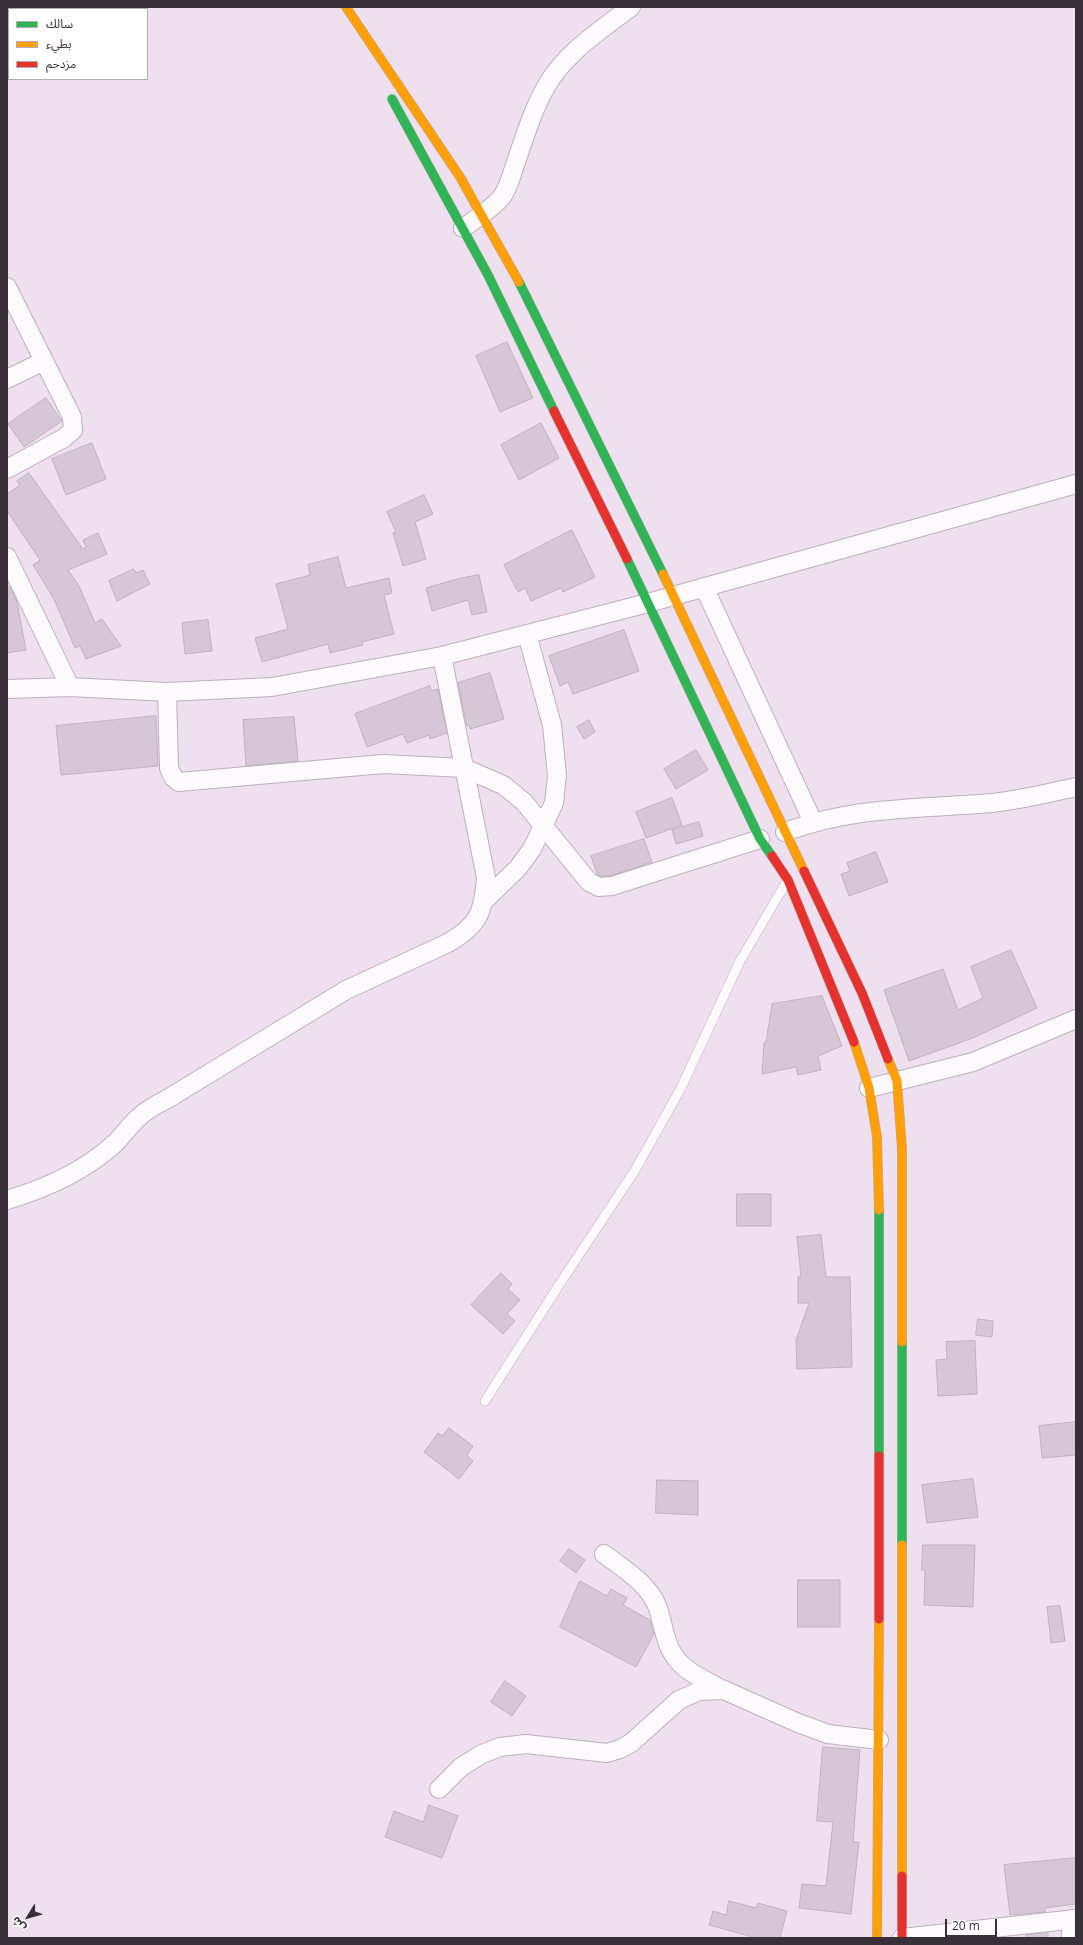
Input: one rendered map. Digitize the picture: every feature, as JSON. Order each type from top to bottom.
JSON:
[{"type":"main road","points":[[341,7],[375,68]]},
{"type":"main road","points":[[346,7],[460,177],[529,300],[674,596],[862,993],[897,1081],[902,1149],[902,1938]]},
{"type":"main road","points":[[386,88],[488,275],[648,604],[760,839],[788,880],[850,1032],[869,1088],[877,1137],[879,1214],[879,1740],[877,1938]]},
{"type":"street","points":[[463,228],[482,215],[502,197],[509,184],[531,118],[547,85],[561,66],[581,45],[631,7]]},
{"type":"street","points":[[7,287],[72,417],[73,430],[64,438],[7,469]]},
{"type":"street","points":[[7,379],[44,361]]},
{"type":"street","points":[[7,689],[70,688],[167,692],[272,687],[442,656],[648,604],[704,587],[1076,484]]},
{"type":"street","points":[[7,557],[70,688]]},
{"type":"street","points":[[704,587],[812,822]]},
{"type":"street","points":[[484,901],[518,868],[532,849],[554,803],[556,769],[552,725],[527,634]]},
{"type":"street","points":[[7,1200],[26,1195],[56,1181],[94,1159],[114,1145],[138,1118],[154,1106],[346,990],[420,957],[464,934],[475,922],[484,901],[486,878],[442,656]]},
{"type":"street","points":[[167,692],[169,768],[173,777],[179,782],[384,764],[464,768],[503,785],[524,802],[589,882],[599,887],[612,886],[760,839]]},
{"type":"street","points":[[786,832],[812,822],[852,814],[910,806],[993,803],[1038,796],[1076,786]]},
{"type":"street","points":[[869,1088],[973,1062],[1076,1018]]},
{"type":"street","points":[[604,1554],[640,1582],[651,1596],[658,1608],[665,1636],[673,1656],[681,1664],[724,1690],[798,1723],[828,1734],[879,1740]]},
{"type":"street","points":[[439,1789],[461,1767],[482,1754],[500,1747],[526,1744],[607,1753],[620,1749],[637,1739],[679,1700],[699,1691],[724,1690]]},
{"type":"street","points":[[902,1938],[1074,1919],[1071,1938]]},
{"type":"lane","points":[[486,1401],[561,1282],[634,1172],[681,1088],[740,961],[788,880]]},
{"type":"building","points":[[507,342],[533,398],[500,412],[476,356]]},
{"type":"building","points":[[46,398],[62,421],[24,447],[8,424]]},
{"type":"building","points":[[541,423],[559,458],[519,480],[501,445]]},
{"type":"building","points":[[92,443],[106,479],[66,495],[52,459]]},
{"type":"building","points":[[29,473],[83,549],[86,547],[83,540],[98,533],[107,554],[68,570],[79,586],[95,623],[102,619],[121,646],[86,659],[80,646],[75,648],[54,599],[33,565],[40,560],[7,511],[7,494],[20,485],[17,481]]},
{"type":"building","points":[[424,495],[433,514],[415,522],[426,559],[403,566],[393,533],[396,532],[387,512]]},
{"type":"building","points":[[572,530],[595,577],[563,592],[561,588],[531,601],[525,588],[518,592],[504,565]]},
{"type":"building","points":[[338,557],[346,588],[389,578],[392,593],[384,595],[394,634],[362,642],[363,645],[330,653],[328,644],[262,662],[255,638],[288,629],[276,584],[310,575],[308,565]]},
{"type":"building","points":[[134,569],[136,573],[143,570],[150,584],[117,601],[109,581]]},
{"type":"building","points":[[479,575],[487,612],[472,615],[468,600],[432,611],[426,588],[457,579]]},
{"type":"building","points":[[7,587],[10,587],[17,602],[26,650],[7,653]]},
{"type":"building","points":[[208,620],[212,651],[185,654],[182,623]]},
{"type":"building","points":[[624,630],[639,671],[573,694],[568,682],[560,686],[549,656]]},
{"type":"building","points":[[490,673],[504,719],[470,729],[469,725],[467,726],[458,683]]},
{"type":"building","points":[[430,686],[431,691],[438,689],[447,733],[430,739],[429,735],[407,743],[403,734],[367,747],[355,714]]},
{"type":"building","points":[[156,716],[158,766],[61,775],[56,726]]},
{"type":"building","points":[[294,717],[298,761],[246,766],[243,720]]},
{"type":"building","points":[[589,720],[595,732],[584,739],[577,727]]},
{"type":"building","points":[[696,750],[708,770],[676,789],[664,769]]},
{"type":"building","points":[[672,798],[682,825],[646,838],[636,812]]},
{"type":"building","points":[[699,822],[703,836],[676,844],[672,830]]},
{"type":"building","points":[[644,839],[652,862],[610,876],[601,876],[597,874],[591,856]]},
{"type":"building","points":[[876,852],[888,882],[849,896],[841,874],[850,871],[847,863]]},
{"type":"building","points":[[1011,950],[1037,1008],[973,1038],[909,1061],[884,990],[943,969],[958,1010],[983,998],[971,967]]},
{"type":"building","points":[[822,996],[842,1046],[818,1056],[821,1070],[798,1075],[796,1067],[762,1074],[764,1043],[766,1042],[772,1004]]},
{"type":"building","points":[[737,1194],[771,1194],[771,1226],[737,1226]]},
{"type":"building","points":[[821,1235],[826,1277],[850,1277],[852,1367],[797,1369],[796,1340],[809,1303],[798,1303],[798,1277],[801,1277],[797,1237]]},
{"type":"building","points":[[501,1273],[512,1284],[508,1289],[520,1300],[507,1314],[515,1321],[503,1334],[471,1305]]},
{"type":"building","points":[[978,1319],[993,1321],[992,1337],[976,1335]]},
{"type":"building","points":[[975,1341],[977,1394],[938,1396],[936,1360],[947,1359],[946,1342]]},
{"type":"building","points":[[1076,1422],[1076,1455],[1042,1458],[1039,1426]]},
{"type":"building","points":[[449,1428],[473,1446],[467,1455],[473,1461],[459,1479],[424,1452],[438,1433],[442,1436]]},
{"type":"building","points":[[973,1479],[978,1517],[927,1523],[922,1485]]},
{"type":"building","points":[[657,1480],[698,1481],[698,1515],[656,1513]]},
{"type":"building","points":[[923,1545],[975,1545],[973,1607],[924,1605],[925,1570],[922,1570]]},
{"type":"building","points":[[569,1549],[585,1560],[576,1573],[560,1561]]},
{"type":"building","points":[[798,1580],[840,1580],[840,1627],[798,1627]]},
{"type":"building","points":[[580,1581],[607,1596],[611,1589],[627,1598],[623,1605],[650,1620],[654,1634],[636,1667],[560,1627]]},
{"type":"building","points":[[1060,1606],[1065,1641],[1051,1643],[1047,1607]]},
{"type":"building","points":[[505,1681],[526,1696],[512,1716],[491,1702]]},
{"type":"building","points":[[823,1747],[860,1750],[853,1842],[859,1842],[851,1914],[799,1908],[802,1884],[826,1886],[833,1822],[817,1821]]},
{"type":"building","points":[[429,1805],[458,1816],[442,1858],[385,1837],[394,1811],[423,1822]]},
{"type":"building","points":[[1076,1858],[1076,1904],[1045,1908],[1045,1912],[1010,1915],[1004,1865]]},
{"type":"building","points":[[729,1901],[756,1908],[758,1903],[787,1911],[780,1938],[749,1938],[749,1936],[709,1925],[713,1911],[726,1915]]},
{"type":"building","points":[[1048,1933],[1048,1938],[1026,1938],[1026,1935]]},
{"type":"traffic: fast","points":[[392,99],[488,275],[554,411]]},
{"type":"traffic: fast","points":[[519,282],[663,574]]},
{"type":"traffic: fast","points":[[627,559],[760,839],[772,856]]},
{"type":"traffic: fast","points":[[879,1210],[879,1456]]},
{"type":"traffic: fast","points":[[902,1342],[902,1545]]},
{"type":"traffic: slow","points":[[346,7],[460,177],[519,282]]},
{"type":"traffic: slow","points":[[663,574],[804,871]]},
{"type":"traffic: slow","points":[[854,1042],[869,1088],[877,1137],[879,1210]]},
{"type":"traffic: slow","points":[[888,1059],[897,1081],[902,1149],[902,1342]]},
{"type":"traffic: slow","points":[[902,1545],[902,1876]]},
{"type":"traffic: slow","points":[[877,1938],[879,1619]]},
{"type":"traffic: jam","points":[[554,411],[627,559]]},
{"type":"traffic: jam","points":[[772,856],[788,880],[854,1042]]},
{"type":"traffic: jam","points":[[804,871],[862,993],[888,1059]]},
{"type":"traffic: jam","points":[[879,1456],[879,1619]]},
{"type":"traffic: jam","points":[[902,1876],[902,1938]]}]
